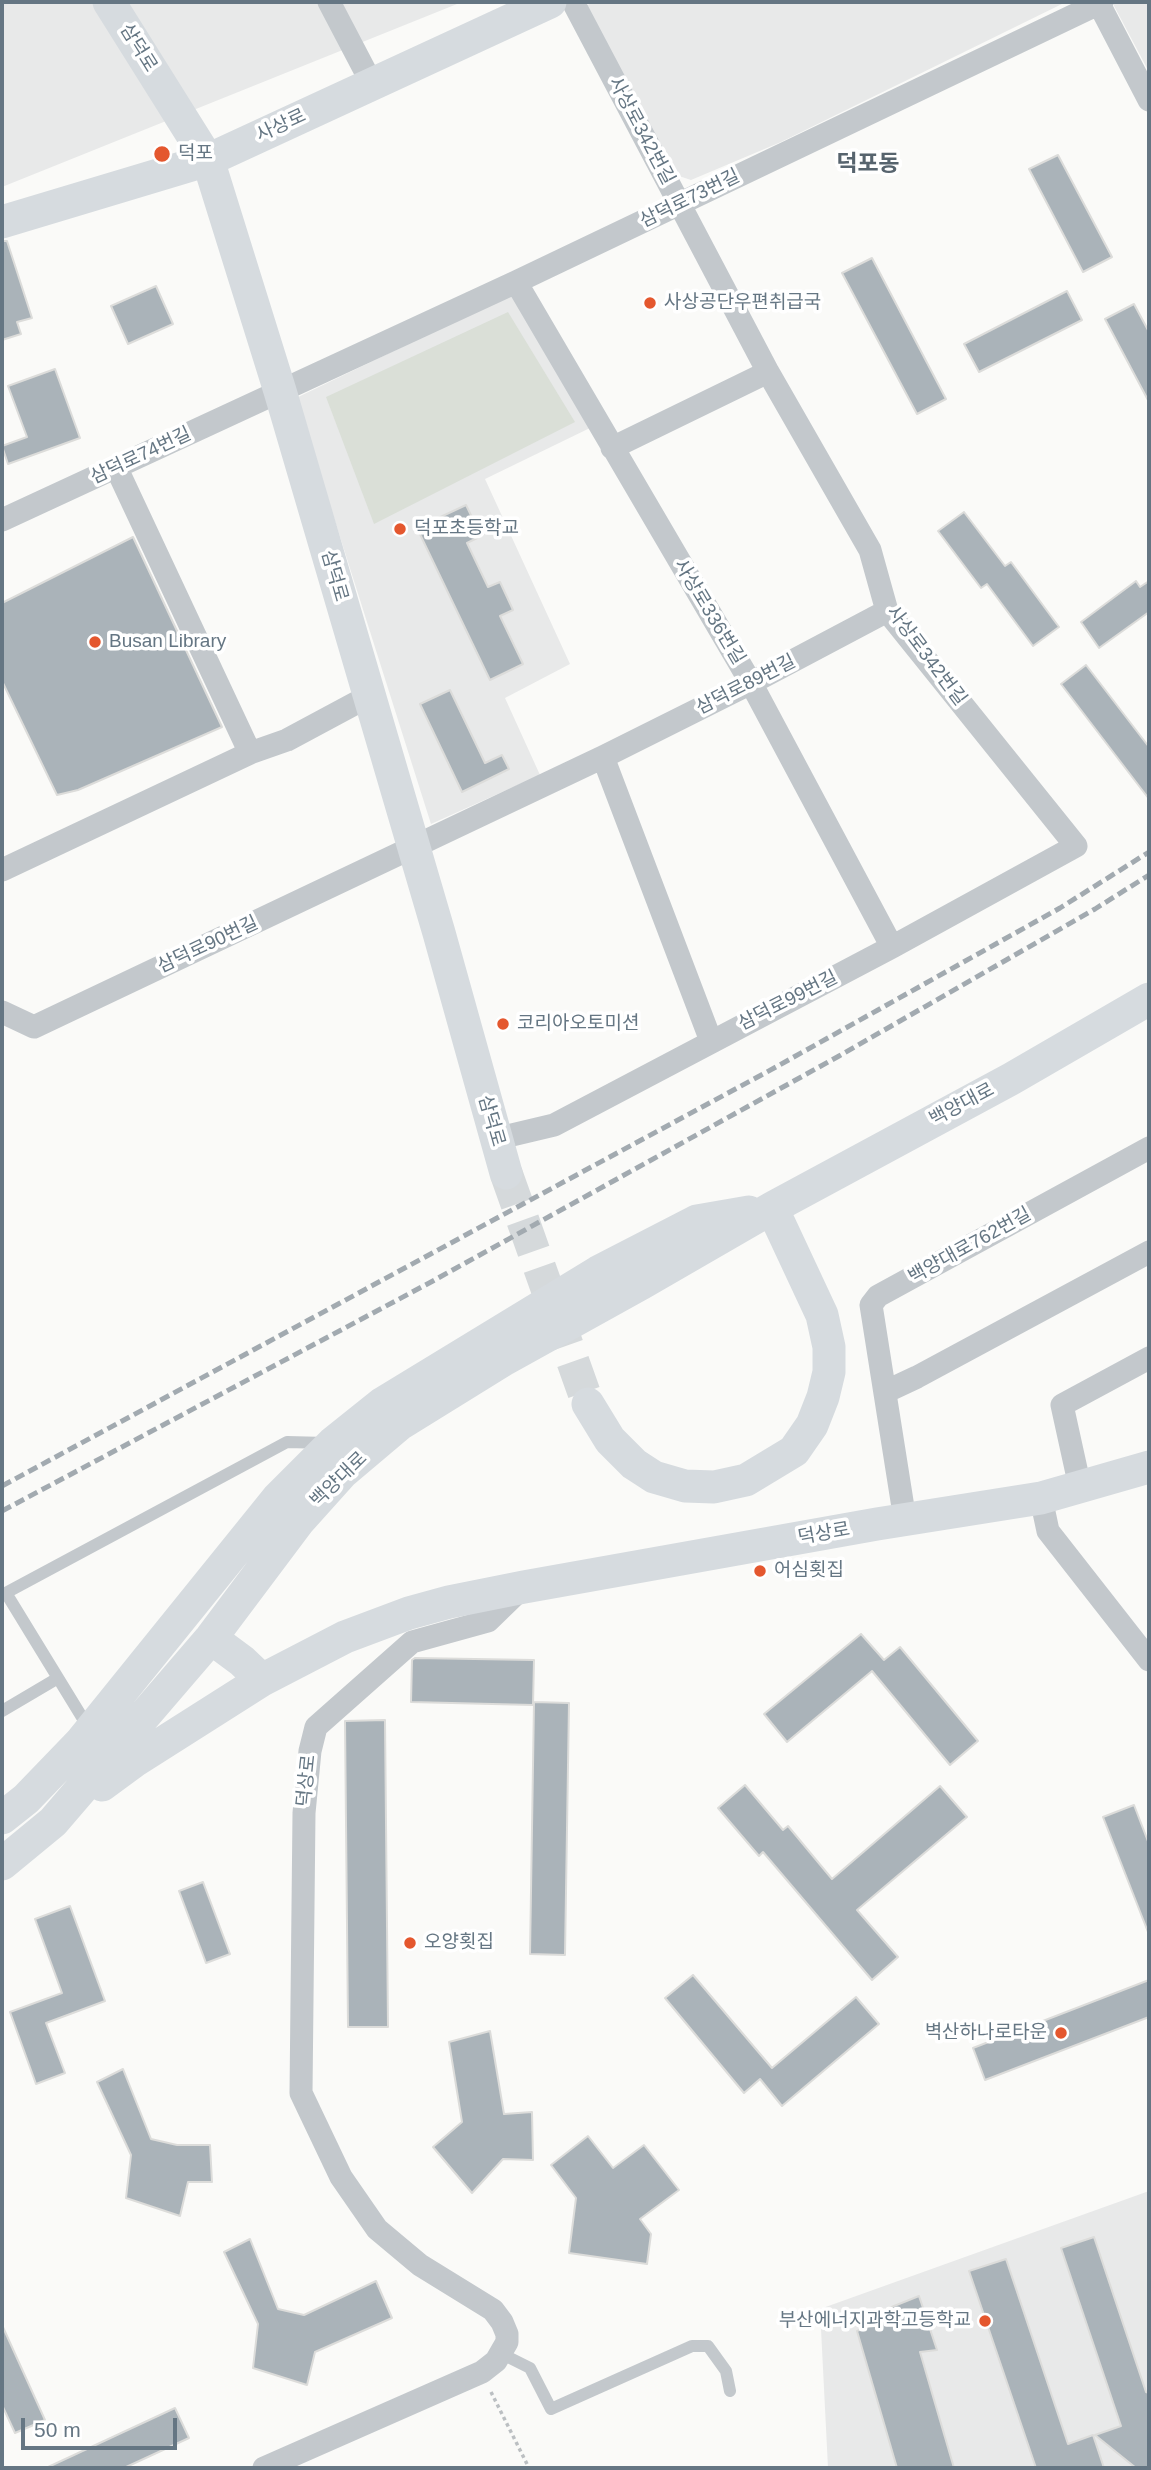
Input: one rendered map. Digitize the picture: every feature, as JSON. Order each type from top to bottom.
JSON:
[{"type":"main road","name":"삼덕로","points":[[109,2],[208,160],[280,391],[506,1173]]},
{"type":"main road","name":"사상로","points":[[2,222],[208,160],[550,2]]},
{"type":"main road","name":"백양대로","points":[[2,1864],[53,1822],[211,1639],[298,1521],[342,1473],[400,1424],[505,1359],[772,1208],[1011,1079],[1149,999]]},
{"type":"main road","name":"백양대로","points":[[2,1818],[26,1799],[90,1730],[277,1499],[333,1443],[383,1404],[598,1272],[697,1221],[772,1208]]},
{"type":"main road","points":[[589,1404],[610,1440],[634,1464],[654,1477],[685,1486],[715,1488],[746,1480],[794,1451],[812,1425],[823,1396],[829,1372],[829,1347],[822,1315],[772,1208]]},
{"type":"main road","name":"덕상로","points":[[53,1822],[136,1760],[262,1680],[345,1637],[409,1613],[524,1587],[1041,1498],[1149,1468]]},
{"type":"main road","points":[[211,1639],[242,1661],[262,1680]]},
{"type":"street","points":[[329,2],[372,84]]},
{"type":"street","name":"사상로342번길","points":[[573,2],[768,372],[870,550],[887,611],[1076,846]]},
{"type":"street","points":[[1100,2],[1149,100]]},
{"type":"street","name":"삼덕로73번길","points":[[280,391],[516,282],[1100,2]]},
{"type":"street","name":"사상로336번길","points":[[516,282],[751,683],[892,947]]},
{"type":"street","points":[[612,448],[768,372]]},
{"type":"street","name":"삼덕로74번길","points":[[2,520],[280,391]]},
{"type":"street","points":[[116,467],[250,753]]},
{"type":"street","name":"삼덕로89번길","points":[[413,847],[603,757],[887,611]]},
{"type":"street","points":[[2,870],[250,753],[287,740],[369,696]]},
{"type":"street","points":[[603,757],[711,1041]]},
{"type":"street","name":"삼덕로99번길","points":[[495,1139],[554,1125],[892,947],[1076,846]]},
{"type":"street","name":"삼덕로90번길","points":[[2,1012],[34,1027],[413,847]]},
{"type":"street","name":"백양대로762번길","points":[[905,1520],[871,1305],[878,1296],[1149,1148]]},
{"type":"street","points":[[885,1392],[918,1377],[1149,1252]]},
{"type":"street","points":[[1080,1488],[1062,1405],[1149,1359]]},
{"type":"street","points":[[1041,1498],[1048,1531],[1149,1660]]},
{"type":"street","name":"덕상로","points":[[502,2354],[507,2334],[493,2311],[420,2265],[377,2230],[341,2177],[301,2093],[304,1813],[310,1751],[316,1727],[412,1642],[488,1621],[524,1587]]},
{"type":"street","points":[[264,2468],[482,2372],[502,2354]]},
{"type":"lane","name":"백양대로","points":[[90,1730],[4,1594],[287,1442],[333,1443]]},
{"type":"lane","points":[[2,1711],[58,1678]]},
{"type":"lane","points":[[502,2354],[530,2368],[551,2409],[692,2346],[708,2346],[726,2371],[730,2391]]},
{"type":"path","points":[[482,2372],[529,2468]]},
{"type":"shaded area","points":[[2,2],[462,2],[2,187]]},
{"type":"shaded area","points":[[594,2],[1066,2],[781,142],[691,180],[673,174],[585,6]]},
{"type":"shaded area","points":[[1112,2],[1149,2],[1149,72]]},
{"type":"shaded area","points":[[512,294],[592,427],[485,479],[570,664],[505,698],[540,775],[431,824],[296,398]]},
{"type":"shaded area","points":[[508,312],[575,422],[374,524],[326,397]]},
{"type":"shaded area","name":"부산에너지과학고등학교","points":[[1149,2191],[1149,2468],[828,2468],[820,2309]]},
{"type":"building","points":[[1058,155],[1112,257],[1083,272],[1029,169]]},
{"type":"building","points":[[2,241],[7,241],[32,318],[17,322],[21,334],[2,340]]},
{"type":"building","points":[[872,258],[946,399],[917,414],[842,273]]},
{"type":"building","points":[[156,286],[173,324],[128,344],[111,306]]},
{"type":"building","points":[[1067,291],[1082,320],[979,372],[964,344]]},
{"type":"building","points":[[1134,304],[1149,332],[1149,402],[1105,319]]},
{"type":"building","points":[[55,369],[80,438],[8,464],[2,446],[27,437],[8,386]]},
{"type":"building","points":[[466,505],[481,536],[467,543],[488,587],[500,582],[513,610],[500,616],[523,664],[490,680],[417,528]]},
{"type":"building","points":[[964,512],[1005,566],[1011,562],[1059,627],[1033,646],[987,584],[981,588],[938,531]]},
{"type":"building","name":"Busan Library","points":[[133,537],[222,727],[78,790],[57,795],[2,681],[2,603]]},
{"type":"building","points":[[1136,581],[1140,587],[1149,581],[1149,612],[1099,648],[1081,622]]},
{"type":"building","points":[[1086,665],[1149,747],[1149,799],[1061,684]]},
{"type":"building","points":[[450,690],[485,763],[502,755],[509,769],[462,792],[420,704]]},
{"type":"building","points":[[861,1634],[884,1660],[900,1647],[978,1741],[950,1765],[872,1671],[787,1742],[764,1714]]},
{"type":"building","points":[[412,1660],[534,1660],[533,1705],[411,1702]]},
{"type":"building","points":[[534,1702],[569,1703],[565,1955],[530,1954]]},
{"type":"building","points":[[385,1720],[388,2027],[348,2027],[345,1721]]},
{"type":"building","points":[[745,1785],[783,1830],[788,1826],[832,1879],[940,1786],[967,1817],[857,1910],[898,1957],[872,1980],[763,1852],[759,1856],[718,1808]]},
{"type":"building","points":[[1134,1805],[1149,1844],[1148,1932],[1103,1817]]},
{"type":"building","points":[[203,1882],[230,1954],[206,1963],[179,1891]]},
{"type":"building","points":[[70,1906],[105,2001],[46,2023],[65,2073],[36,2084],[10,2012],[62,1993],[35,1919]]},
{"type":"building","points":[[693,1975],[772,2068],[856,1997],[879,2024],[782,2106],[760,2079],[744,2093],[665,1998]]},
{"type":"building","name":"벽산하나로타운","points":[[1149,1980],[1149,2017],[985,2080],[973,2048]]},
{"type":"building","points":[[490,2031],[504,2114],[532,2112],[533,2160],[503,2159],[472,2193],[433,2147],[462,2122],[449,2042]]},
{"type":"building","points":[[123,2069],[151,2139],[177,2145],[210,2145],[212,2182],[188,2182],[180,2216],[126,2198],[131,2155],[97,2082]]},
{"type":"building","points":[[588,2136],[613,2168],[644,2145],[679,2190],[640,2219],[651,2234],[647,2264],[569,2253],[576,2198],[551,2165]]},
{"type":"building","points":[[1094,2237],[1146,2392],[1149,2393],[1149,2468],[1136,2468],[1095,2435],[1121,2426],[1061,2248]]},
{"type":"building","points":[[250,2239],[278,2309],[304,2315],[376,2281],[392,2318],[315,2352],[307,2385],[253,2368],[258,2324],[224,2252]]},
{"type":"building","points":[[1006,2259],[1068,2444],[1093,2435],[1104,2468],[1036,2468],[969,2271]]},
{"type":"building","points":[[919,2296],[937,2350],[920,2352],[954,2468],[897,2468],[857,2331],[887,2319],[884,2310]]},
{"type":"building","points":[[2,2325],[45,2420],[15,2433],[2,2405]]},
{"type":"building","points":[[175,2408],[189,2438],[124,2468],[46,2468]]},
{"type":"tunnel","points":[[506,1173],[588,1404]]},
{"type":"railway","points":[[2,1486],[776,1067],[1060,908],[1149,852]]},
{"type":"railway","points":[[2,1511],[431,1282],[839,1056],[1095,909],[1149,875]]},
{"type":"place","name":"덕포","points":[[162,154]]},
{"type":"place","name":"사상공단우편취급국","points":[[650,303]]},
{"type":"place","name":"덕포초등학교","points":[[400,529]]},
{"type":"place","name":"Busan Library","points":[[95,642]]},
{"type":"place","name":"코리아오토미션","points":[[503,1024]]},
{"type":"place","name":"어심횟집","points":[[760,1571]]},
{"type":"place","name":"오양횟집","points":[[410,1943]]},
{"type":"place","name":"벽산하나로타운","points":[[1061,2033]]},
{"type":"place","name":"부산에너지과학고등학교","points":[[985,2321]]},
{"type":"district","name":"덕포동","points":[[868,165]]}]
